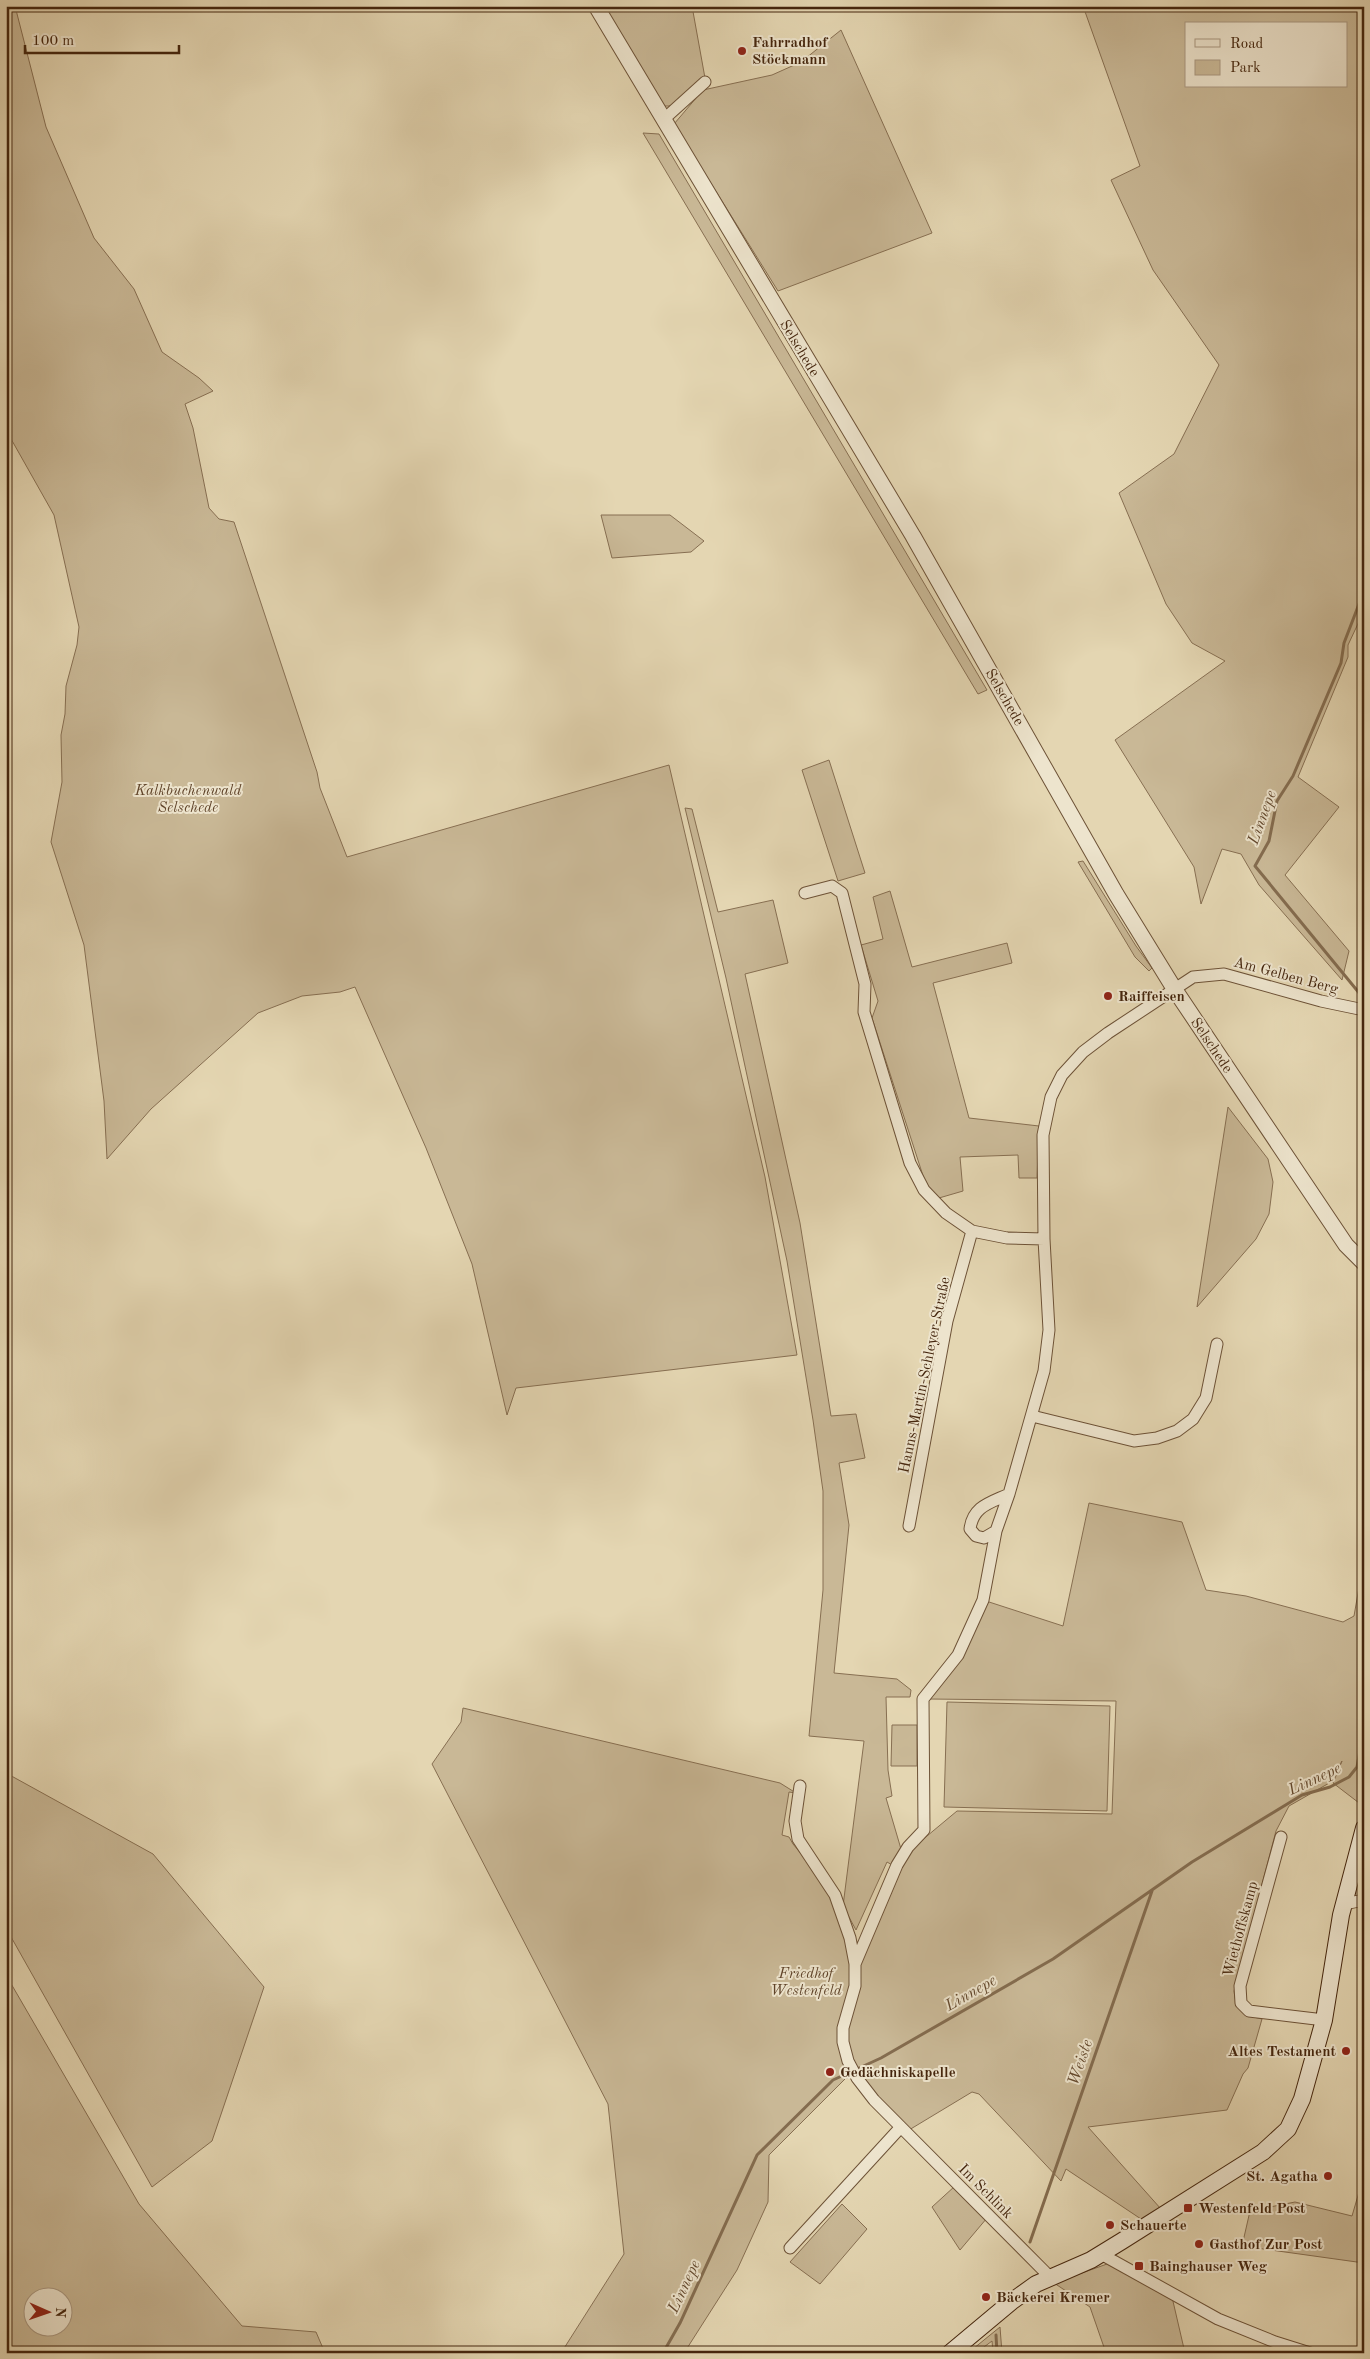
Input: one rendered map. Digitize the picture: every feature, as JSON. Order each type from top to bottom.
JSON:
[{"type":"main road","points":[[950,2353],[1011,2302],[1050,2277],[1082,2265],[1101,2254],[1263,2152],[1288,2129],[1302,2099],[1324,2020],[1344,1904],[1364,1828]]},
{"type":"street","name":"Selschede","points":[[596,6],[913,536],[1116,894],[1175,990],[1346,1245],[1364,1263]]},
{"type":"street","points":[[663,120],[705,82]]},
{"type":"street","points":[[804,894],[832,886],[842,893],[865,984],[864,1012],[910,1163],[924,1190],[946,1213],[972,1231],[1008,1238],[1044,1239]]},
{"type":"street","name":"Am Gelben Berg","points":[[1175,990],[1193,977],[1224,974],[1320,1001],[1364,1010]]},
{"type":"street","points":[[855,1964],[897,1865],[908,1847],[924,1830],[923,1698],[958,1655],[983,1600],[996,1531],[1009,1494],[1044,1371],[1049,1330],[1044,1239],[1043,1135],[1051,1098],[1062,1075],[1083,1052],[1108,1032],[1175,990]]},
{"type":"street","name":"Hanns-Martin-Schleyer-Straße","points":[[909,1526],[947,1321],[972,1231]]},
{"type":"street","points":[[1032,1416],[1134,1441],[1157,1438],[1177,1431],[1193,1419],[1206,1398],[1217,1344]]},
{"type":"street","points":[[996,1531],[984,1538],[976,1536],[970,1529],[972,1518],[978,1509],[1009,1494]]},
{"type":"street","name":"Im Schlink","points":[[800,1786],[795,1821],[798,1838],[834,1895],[850,1938],[855,1964],[855,1986],[843,2028],[843,2042],[848,2061],[857,2078],[900,2128],[1050,2277]]},
{"type":"street","name":"Wiethoffskamp","points":[[1281,1838],[1240,1986],[1241,2002],[1249,2011],[1324,2020]]},
{"type":"street","points":[[1344,1904],[1364,1900]]},
{"type":"street","points":[[790,2248],[900,2128]]},
{"type":"street","points":[[1101,2254],[1218,2319],[1276,2348],[1310,2353]]},
{"type":"green space","name":"Kalkbuchenwald Selschede","points":[[6,6],[15,6],[46,127],[94,238],[134,289],[162,352],[199,378],[213,391],[185,404],[193,428],[209,508],[219,519],[234,522],[317,772],[320,788],[347,857],[669,765],[765,1177],[797,1355],[516,1388],[507,1415],[472,1264],[426,1148],[355,987],[340,992],[302,996],[258,1013],[151,1109],[107,1159],[104,1101],[84,945],[51,842],[62,782],[61,735],[65,714],[66,686],[77,645],[79,627],[54,515],[6,430]]},
{"type":"green space","points":[[604,6],[692,6],[705,78],[672,106],[664,106]]},
{"type":"green space","points":[[1083,6],[1364,6],[1364,611],[1348,645],[1348,657],[1298,777],[1339,807],[1285,875],[1349,951],[1342,980],[1259,885],[1241,854],[1222,849],[1201,904],[1194,867],[1115,740],[1225,661],[1192,643],[1166,604],[1119,493],[1174,454],[1219,365],[1153,270],[1111,180],[1140,166]]},
{"type":"green space","points":[[841,30],[932,233],[778,291],[674,124],[703,90],[772,75],[801,62]]},
{"type":"green space","points":[[643,133],[659,134],[987,690],[978,694]]},
{"type":"green space","points":[[601,515],[670,515],[704,541],[691,552],[612,558]]},
{"type":"green space","points":[[829,760],[865,873],[838,881],[802,770]]},
{"type":"green space","points":[[685,808],[692,809],[718,912],[773,900],[788,963],[745,974],[800,1223],[831,1416],[856,1414],[865,1458],[839,1463],[849,1525],[834,1673],[897,1679],[911,1690],[910,1697],[886,1697],[888,1770],[892,1796],[886,1798],[901,1849],[894,1866],[887,1862],[856,1930],[843,1906],[864,1741],[809,1736],[823,1590],[823,1491],[787,1261],[726,978]]},
{"type":"green space","points":[[1083,861],[1136,946],[1152,968],[1149,971],[1135,957],[1078,862]]},
{"type":"green space","points":[[890,891],[912,967],[1007,943],[1012,963],[933,983],[969,1118],[1039,1126],[1037,1178],[1019,1178],[1018,1155],[960,1157],[963,1191],[939,1198],[926,1185],[872,1018],[878,1001],[861,945],[883,939],[873,897]]},
{"type":"green space","points":[[1228,1107],[1268,1159],[1273,1182],[1269,1214],[1256,1239],[1197,1307]]},
{"type":"green space","points":[[1089,1503],[1182,1522],[1206,1590],[1246,1596],[1343,1622],[1354,1616],[1364,1559],[1364,1802],[1363,1806],[1333,1783],[1342,1761],[1331,1782],[1289,1806],[1276,1831],[1234,1991],[1241,2011],[1249,2016],[1262,2019],[1248,2068],[1243,2074],[1227,2110],[1088,2127],[1161,2209],[1144,2221],[1066,2169],[1061,2181],[979,2094],[972,2092],[909,2130],[859,2077],[847,2045],[847,2029],[858,1970],[909,1851],[957,1811],[1112,1814],[1116,1701],[928,1699],[986,1601],[1063,1626]]},
{"type":"green space","points":[[947,1702],[1110,1706],[1107,1811],[944,1807]]},
{"type":"green space","name":"Friedhof Westenfeld","points":[[463,1708],[780,1783],[796,1793],[789,1792],[782,1835],[789,1837],[826,1884],[847,1933],[852,1978],[842,2021],[854,2078],[846,2078],[769,2155],[768,2202],[737,2270],[684,2353],[561,2353],[624,2254],[608,2104],[432,1764],[461,1722]]},
{"type":"green space","points":[[892,1725],[917,1725],[917,1766],[891,1766]]},
{"type":"green space","points":[[6,1773],[153,1854],[264,1987],[212,2141],[152,2187],[6,1928]]},
{"type":"green space","points":[[6,1975],[139,2204],[242,2326],[316,2332],[325,2353],[6,2353]]},
{"type":"green space","points":[[1364,2175],[1364,2263],[1242,2246],[1250,2211],[1295,2202],[1352,2216]]},
{"type":"green space","points":[[955,2186],[987,2218],[960,2250],[932,2207]]},
{"type":"green space","points":[[842,2204],[867,2229],[820,2284],[790,2262]]},
{"type":"green space","points":[[1107,2264],[1172,2297],[1185,2353],[1106,2353],[1090,2307],[1054,2283]]},
{"type":"green space","points":[[1000,2327],[1002,2353],[993,2353],[992,2341],[976,2353],[968,2353]]},
{"type":"waterway","name":"Linnepe","points":[[1364,591],[1344,643],[1341,663],[1293,776],[1277,801],[1269,841],[1255,866],[1360,994],[1364,995]]},
{"type":"waterway","name":"Linnepe","points":[[663,2353],[680,2323],[757,2155],[833,2080],[881,2058],[1053,1959],[1192,1862],[1302,1795],[1330,1787],[1349,1777],[1357,1767],[1364,1728]]},
{"type":"waterway","name":"Weiste","points":[[1030,2242],[1152,1891]]},
{"type":"waterway","name":"Weiste","points":[[996,2335],[997,2353]]},
{"type":"place","name":"Fahrradhof Stöckmann","points":[[742,51]]},
{"type":"place","name":"Raiffeisen","points":[[1108,996]]},
{"type":"place","name":"Altes Testament","points":[[1346,2051]]},
{"type":"place","name":"Gedächniskapelle","points":[[830,2072]]},
{"type":"place","name":"St. Agatha","points":[[1328,2176]]},
{"type":"place","name":"Westenfeld Post","points":[[1188,2208]]},
{"type":"place","name":"Schauerte","points":[[1110,2225]]},
{"type":"place","name":"Gasthof Zur Post","points":[[1199,2244]]},
{"type":"place","name":"Bainghauser Weg","points":[[1139,2266]]},
{"type":"place","name":"Bäckerei Kremer","points":[[986,2297]]}]
